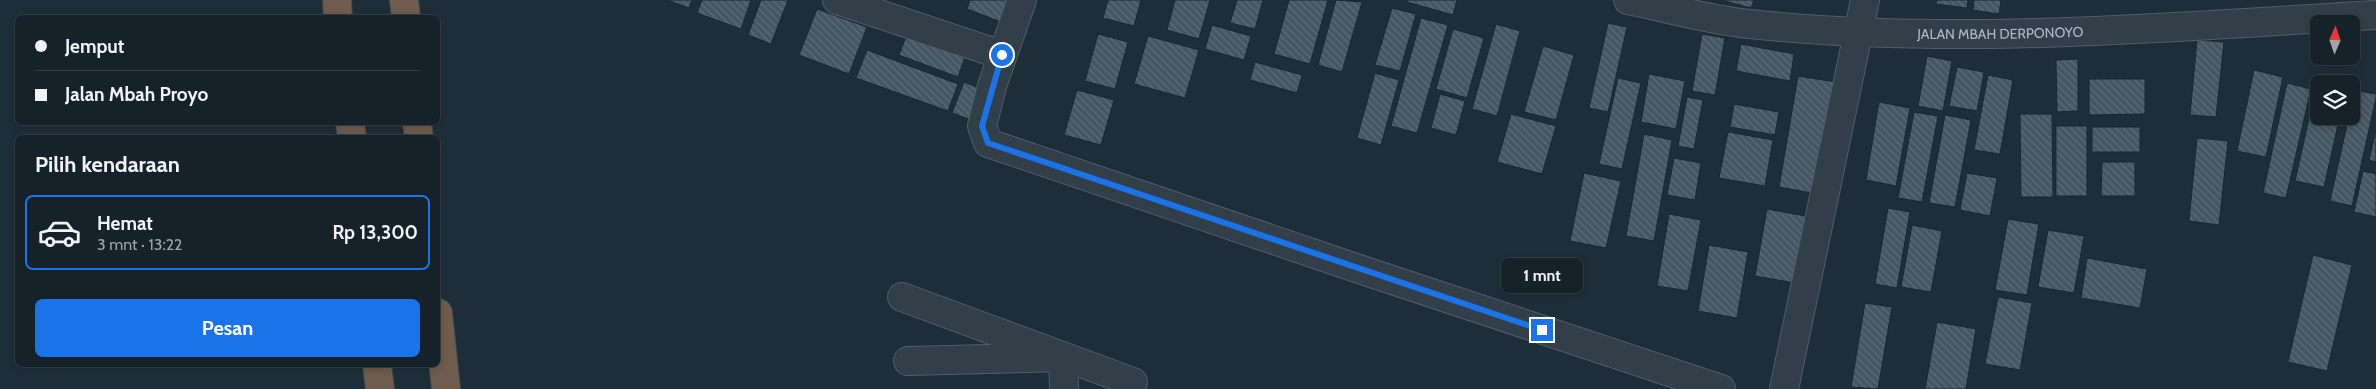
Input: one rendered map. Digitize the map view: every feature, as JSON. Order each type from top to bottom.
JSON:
[{"type":"highway","points":[[336,0],[338,15]]},
{"type":"highway","points":[[404,0],[406,15]]},
{"type":"highway","points":[[440,332],[446,389]]},
{"type":"highway","points":[[377,367],[380,389]]},
{"type":"street","points":[[837,0],[1002,55]]},
{"type":"street","points":[[1022,0],[992,86],[982,126],[988,143],[1340,263],[1721,389]]},
{"type":"street","name":"JALAN MBAH DERPONOYO","points":[[1628,0],[1748,24],[1860,33],[2028,35],[2376,15]]},
{"type":"street","points":[[1784,389],[1860,33],[1865,0]]},
{"type":"street","points":[[902,297],[1133,382]]},
{"type":"street","points":[[908,362],[1063,357]]},
{"type":"street","points":[[1063,357],[1064,389]]},
{"type":"building","points":[[667,0],[692,0],[689,8]]},
{"type":"building","points":[[702,0],[751,0],[741,29],[697,13]]},
{"type":"building","points":[[761,0],[788,0],[771,44],[748,35]]},
{"type":"building","points":[[970,0],[1010,0],[1001,22],[967,9]]},
{"type":"building","points":[[1108,0],[1141,0],[1134,26],[1103,18]]},
{"type":"building","points":[[1175,0],[1210,0],[1199,39],[1167,30]]},
{"type":"building","points":[[1237,0],[1263,0],[1255,29],[1230,23]]},
{"type":"building","points":[[1289,0],[1328,0],[1310,64],[1274,54]]},
{"type":"building","points":[[1336,0],[1362,2],[1342,72],[1318,65]]},
{"type":"building","points":[[1408,0],[1457,0],[1453,15],[1407,2]]},
{"type":"building","points":[[1721,0],[1754,0],[1751,8]]},
{"type":"building","points":[[1937,0],[1968,0],[1967,8],[1936,4]]},
{"type":"building","points":[[1974,0],[2001,0],[1999,14],[1973,10]]},
{"type":"building","points":[[1392,8],[1416,14],[1400,71],[1375,65]]},
{"type":"building","points":[[817,9],[867,27],[849,74],[799,55]]},
{"type":"building","points":[[1421,18],[1448,25],[1417,133],[1391,126]]},
{"type":"building","points":[[1608,23],[1627,27],[1608,112],[1589,108]]},
{"type":"building","points":[[1496,24],[1520,31],[1497,116],[1472,109]]},
{"type":"building","points":[[1212,25],[1251,36],[1244,60],[1205,49]]},
{"type":"building","points":[[909,29],[967,51],[958,77],[899,55]]},
{"type":"building","points":[[1453,29],[1484,38],[1467,98],[1436,89]]},
{"type":"building","points":[[1098,34],[1128,42],[1115,89],[1085,81]]},
{"type":"building","points":[[1702,34],[1725,38],[1715,95],[1692,91]]},
{"type":"building","points":[[1148,36],[1199,50],[1185,98],[1134,84]]},
{"type":"building","points":[[2197,40],[2224,42],[2216,117],[2190,115]]},
{"type":"building","points":[[1741,44],[1794,54],[1790,81],[1736,71]]},
{"type":"building","points":[[1543,46],[1574,55],[1556,120],[1524,112]]},
{"type":"building","points":[[867,50],[958,84],[948,111],[856,78]]},
{"type":"building","points":[[1927,56],[1952,61],[1943,111],[1918,106]]},
{"type":"building","points":[[2078,59],[2078,111],[2057,112],[2056,60]]},
{"type":"building","points":[[1255,62],[1302,75],[1297,93],[1250,80]]},
{"type":"building","points":[[1957,67],[1984,72],[1977,111],[1949,106]]},
{"type":"building","points":[[2254,70],[2283,77],[2266,157],[2237,151]]},
{"type":"building","points":[[1375,73],[1399,80],[1381,145],[1357,138]]},
{"type":"building","points":[[1649,74],[1685,81],[1676,129],[1641,122]]},
{"type":"building","points":[[1988,75],[2013,80],[2000,154],[1974,150]]},
{"type":"building","points":[[1798,76],[1836,82],[1817,194],[1779,187]]},
{"type":"building","points":[[1618,78],[1641,83],[1622,169],[1599,164]]},
{"type":"building","points":[[2089,79],[2145,79],[2145,114],[2089,115]]},
{"type":"building","points":[[964,82],[989,92],[980,123],[952,113]]},
{"type":"building","points":[[2287,83],[2310,89],[2286,198],[2263,193]]},
{"type":"building","points":[[1077,90],[1114,100],[1101,145],[1064,135]]},
{"type":"building","points":[[2360,91],[2376,94],[2352,206],[2330,201],[2347,125],[2360,125]]},
{"type":"building","points":[[1440,94],[1465,101],[1456,135],[1431,128]]},
{"type":"building","points":[[1687,97],[1703,100],[1694,149],[1678,146]]},
{"type":"building","points":[[1879,102],[1910,108],[1896,186],[1866,180]]},
{"type":"building","points":[[1734,104],[1779,112],[1775,135],[1730,127]]},
{"type":"building","points":[[1914,112],[1938,116],[1922,202],[1898,198]]},
{"type":"building","points":[[1511,114],[1556,126],[1542,174],[1497,162]]},
{"type":"building","points":[[2020,114],[2052,114],[2053,197],[2021,197]]},
{"type":"building","points":[[2310,114],[2310,125],[2338,125],[2324,187],[2295,181]]},
{"type":"building","points":[[1945,115],[1971,120],[1955,207],[1929,203]]},
{"type":"building","points":[[2056,126],[2087,126],[2087,196],[2056,196]]},
{"type":"building","points":[[2092,127],[2140,127],[2140,152],[2092,152]]},
{"type":"building","points":[[2376,130],[2376,162],[2369,160]]},
{"type":"building","points":[[1728,132],[1773,140],[1765,186],[1719,178]]},
{"type":"building","points":[[1644,134],[1672,140],[1654,241],[1626,236]]},
{"type":"building","points":[[2197,138],[2228,141],[2219,225],[2189,221]]},
{"type":"building","points":[[1674,158],[1701,163],[1695,200],[1667,195]]},
{"type":"building","points":[[2102,162],[2135,162],[2135,196],[2101,196]]},
{"type":"building","points":[[2363,171],[2376,174],[2376,217],[2354,212]]},
{"type":"building","points":[[1584,173],[1621,181],[1606,248],[1570,241]]},
{"type":"building","points":[[1967,173],[1997,178],[1990,216],[1960,210]]},
{"type":"building","points":[[1888,208],[1910,212],[1897,288],[1875,284]]},
{"type":"building","points":[[1767,209],[1811,217],[1800,284],[1755,276]]},
{"type":"building","points":[[1669,214],[1701,220],[1688,291],[1657,286]]},
{"type":"building","points":[[2008,219],[2039,224],[2027,295],[1995,290]]},
{"type":"building","points":[[1912,225],[1942,231],[1931,292],[1901,287]]},
{"type":"building","points":[[2048,230],[2084,236],[2074,293],[2038,287]]},
{"type":"building","points":[[1709,245],[1748,252],[1737,318],[1698,311]]},
{"type":"building","points":[[2313,255],[2352,265],[2327,371],[2288,362]]},
{"type":"building","points":[[2087,258],[2147,269],[2140,308],[2081,298]]},
{"type":"building","points":[[1998,297],[2032,303],[2020,370],[1985,364]]},
{"type":"building","points":[[1865,303],[1892,307],[1878,389],[1851,387]]},
{"type":"building","points":[[1937,322],[1976,329],[1966,389],[1925,389]]},
{"type":"route","points":[[1002,55],[982,126],[988,143],[1542,330]]}]
